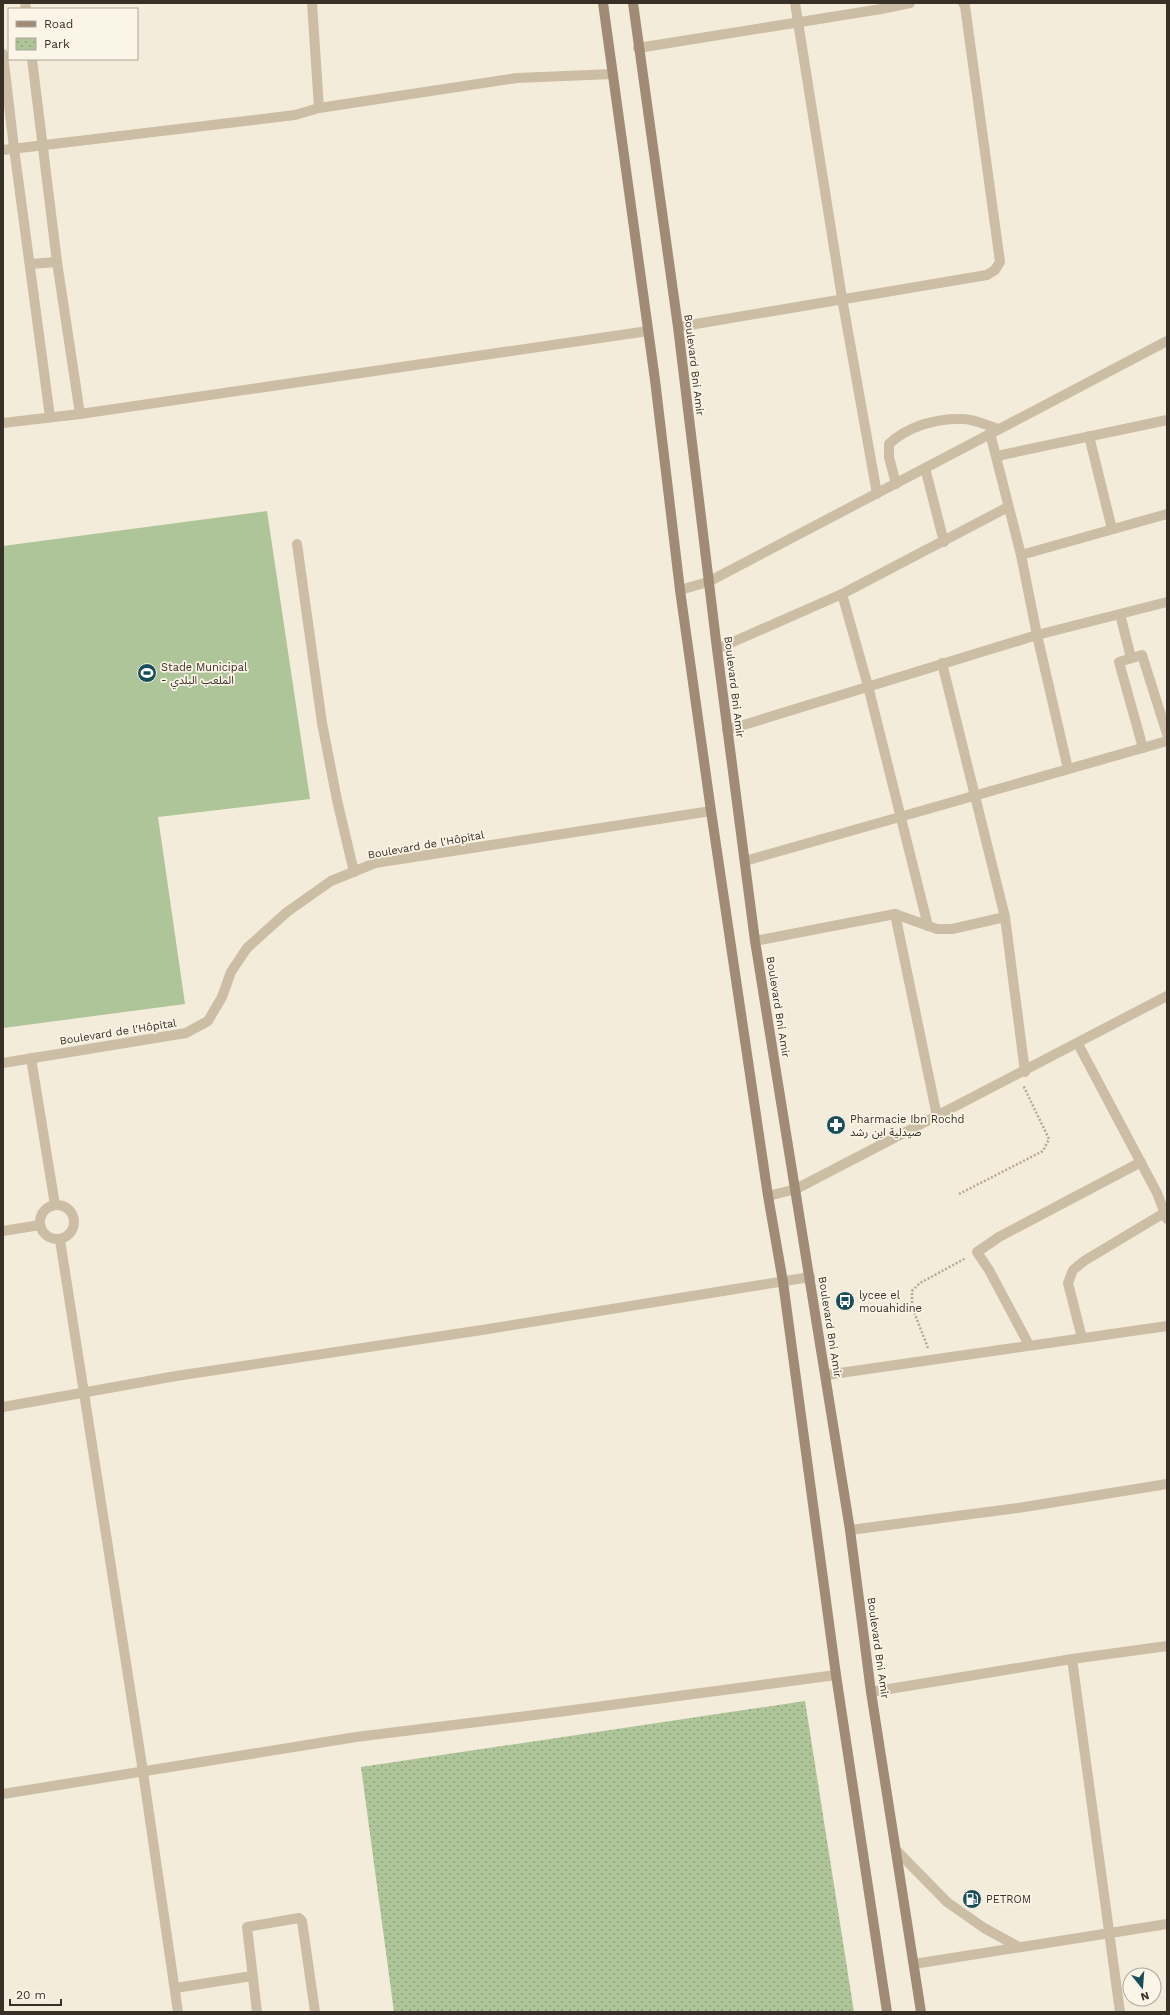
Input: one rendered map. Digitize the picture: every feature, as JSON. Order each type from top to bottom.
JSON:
[{"type":"main road","points":[[603,3],[648,331],[680,590],[711,811],[768,1196],[783,1282],[836,1675],[887,2012]]},
{"type":"main road","name":"Boulevard Bni Amir","points":[[633,3],[638,48],[678,327],[708,582],[755,941],[850,1530],[871,1692],[914,1964],[920,2012]]},
{"type":"street","points":[[312,3],[319,108]]},
{"type":"street","points":[[795,3],[842,298],[877,494]]},
{"type":"street","points":[[638,48],[798,23],[881,6],[910,3]]},
{"type":"street","points":[[678,327],[842,298],[987,275],[996,270],[1000,262],[965,6],[963,3]]},
{"type":"street","points":[[3,54],[50,417]]},
{"type":"street","points":[[32,60],[57,262],[80,414]]},
{"type":"street","points":[[3,150],[295,114],[319,108],[517,78],[553,75],[613,74]]},
{"type":"street","points":[[30,264],[57,262]]},
{"type":"street","points":[[3,423],[80,414],[648,331]]},
{"type":"street","points":[[680,590],[708,582],[1167,341]]},
{"type":"street","points":[[896,484],[889,457],[889,444],[899,434],[929,423],[964,419],[994,431]]},
{"type":"street","points":[[997,456],[1167,420]]},
{"type":"street","points":[[994,431],[997,456],[1008,507],[1021,555],[1037,635],[1068,769]]},
{"type":"street","points":[[1089,436],[1112,529]]},
{"type":"street","points":[[925,468],[944,542]]},
{"type":"street","points":[[717,650],[842,594],[944,542],[1008,507]]},
{"type":"street","points":[[1021,555],[1167,514]]},
{"type":"street","points":[[297,544],[322,723],[337,800],[354,872]]},
{"type":"street","points":[[842,594],[868,686],[928,926]]},
{"type":"street","points":[[727,730],[1037,635],[1167,602]]},
{"type":"street","points":[[1120,614],[1131,658]]},
{"type":"street","points":[[1143,748],[1119,662],[1142,655],[1167,734]]},
{"type":"street","points":[[942,663],[976,795],[1005,917],[1022,1073]]},
{"type":"street","points":[[745,861],[1167,741]]},
{"type":"street","name":"Boulevard de l'Hôpital","points":[[3,1063],[186,1033],[208,1021],[222,997],[231,972],[247,948],[293,908],[331,881],[375,863],[711,811]]},
{"type":"street","points":[[755,941],[894,914],[938,929],[952,929],[1005,917]]},
{"type":"street","points":[[894,914],[937,1116]]},
{"type":"street","points":[[768,1196],[796,1189],[1078,1044],[1167,996]]},
{"type":"street","points":[[1078,1044],[1157,1193],[1166,1216],[1084,1261],[1073,1270],[1068,1283],[1082,1338]]},
{"type":"street","points":[[31,1058],[55,1205]]},
{"type":"street","points":[[1029,1346],[990,1270],[977,1252],[999,1237],[1141,1162]]},
{"type":"street","points":[[55,1205],[68,1208],[74,1220],[71,1232],[60,1240],[47,1236],[42,1231],[40,1225],[43,1212],[55,1205]]},
{"type":"street","points":[[3,1231],[40,1225]]},
{"type":"street","points":[[60,1240],[143,1772],[178,2012]]},
{"type":"street","points":[[3,1407],[176,1376],[482,1330],[810,1277]]},
{"type":"street","points":[[826,1375],[1167,1326]]},
{"type":"street","points":[[850,1530],[1018,1508],[1167,1484]]},
{"type":"street","points":[[871,1692],[1167,1646]]},
{"type":"street","points":[[1072,1660],[1120,2012]]},
{"type":"street","points":[[3,1794],[356,1736],[558,1712],[836,1675]]},
{"type":"street","points":[[896,1850],[948,1902],[984,1928],[1019,1947]]},
{"type":"street","points":[[257,2012],[247,1927],[301,1919],[315,2012]]},
{"type":"street","points":[[914,1964],[1167,1924]]},
{"type":"street","points":[[175,1988],[252,1976]]},
{"type":"path","points":[[959,1194],[1043,1151],[1049,1139],[1022,1073]]},
{"type":"path","points":[[932,1359],[912,1306],[912,1291],[920,1283],[977,1252]]},
{"type":"green space","name":"Stade Municipal - الملعب البلدي","points":[[267,511],[310,799],[158,817],[185,1004],[3,1028],[3,546]]},
{"type":"green space","points":[[805,1701],[854,2012],[394,2012],[361,1767]]},
{"type":"place","name":"Stade Municipal - الملعب البلدي","points":[[147,673]]},
{"type":"place","name":"Pharmacie Ibn Rochd صيدلية ابن رشد","points":[[836,1125]]},
{"type":"place","name":"lycee el mouahidine","points":[[845,1301]]},
{"type":"place","name":"PETROM","points":[[972,1899]]}]
